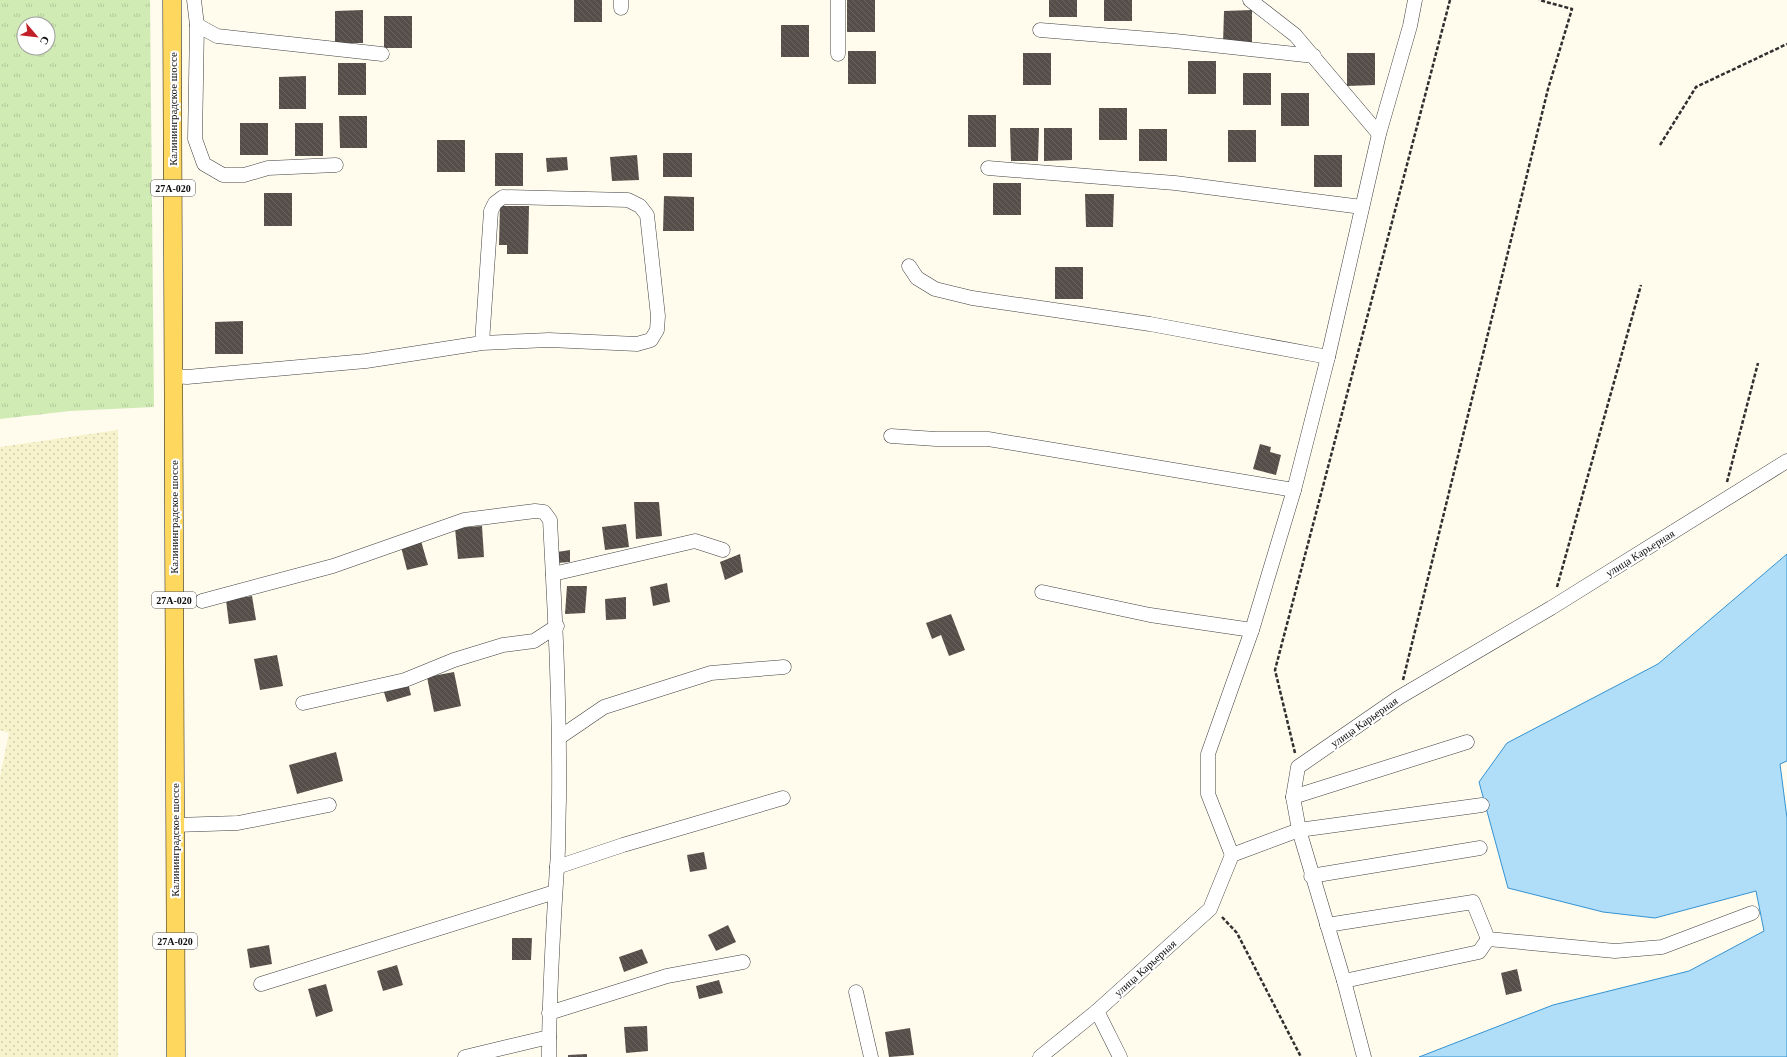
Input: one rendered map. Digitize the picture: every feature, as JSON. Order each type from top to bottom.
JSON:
[{"type":"main road","name":"Калининградское шоссе","points":[[172,0],[176,1057]]},
{"type":"street","points":[[194,0],[197,25],[195,139],[204,164],[223,175],[244,175],[268,168],[336,165]]},
{"type":"street","points":[[838,0],[838,54]]},
{"type":"street","points":[[1250,0],[1295,35],[1379,134]]},
{"type":"street","points":[[1415,0],[1410,26],[1379,134],[1328,357],[1294,490],[1252,630],[1208,754],[1208,794],[1232,855],[1299,830],[1482,805]]},
{"type":"street","points":[[197,25],[217,36],[382,54]]},
{"type":"street","points":[[1040,30],[1175,41],[1314,56]]},
{"type":"street","points":[[988,168],[1175,183],[1362,207]]},
{"type":"street","points":[[174,376],[187,377],[366,361],[482,343],[548,340],[637,344],[650,340],[657,330],[658,316],[647,215],[640,206],[628,200],[503,197],[495,203],[491,211],[482,343]]},
{"type":"street","points":[[910,266],[917,278],[935,289],[972,298],[1150,324],[1328,357]]},
{"type":"street","points":[[891,436],[936,439],[988,439],[1294,490]]},
{"type":"street","name":"улица Карьерная","points":[[1298,767],[1398,698],[1551,608],[1722,500],[1787,461]]},
{"type":"street","points":[[202,602],[334,566],[464,520],[535,511],[544,512],[550,520],[557,626],[560,737],[557,867],[549,1013],[549,1057]]},
{"type":"street","points":[[553,574],[695,541],[723,550]]},
{"type":"street","points":[[1042,592],[1150,615],[1252,630]]},
{"type":"street","points":[[303,703],[405,680],[454,660],[496,647],[534,641],[557,626]]},
{"type":"street","points":[[560,737],[604,707],[710,673],[784,668]]},
{"type":"street","points":[[1293,797],[1467,742]]},
{"type":"street","points":[[1298,767],[1293,797],[1299,830],[1311,876],[1328,925],[1364,1057]]},
{"type":"street","points":[[557,867],[623,845],[783,798]]},
{"type":"street","points":[[175,825],[238,823],[329,805]]},
{"type":"street","points":[[1311,876],[1480,848]]},
{"type":"street","name":"улица Карьерная","points":[[1040,1057],[1097,1011],[1210,909],[1232,855]]},
{"type":"street","points":[[261,984],[555,892]]},
{"type":"street","points":[[1328,925],[1473,902],[1488,939]]},
{"type":"street","points":[[1488,939],[1615,951],[1662,948],[1752,913]]},
{"type":"street","points":[[1344,982],[1479,952],[1488,939]]},
{"type":"street","points":[[549,1013],[667,976],[743,962]]},
{"type":"street","points":[[856,992],[871,1057]]},
{"type":"street","points":[[1097,1011],[1120,1057]]},
{"type":"street","points":[[465,1057],[549,1037]]},
{"type":"path","points":[[1298,767],[1275,670],[1450,0]]},
{"type":"path","points":[[1398,698],[1548,89],[1572,10],[1540,0]]},
{"type":"path","points":[[1660,145],[1696,87],[1787,44]]},
{"type":"path","points":[[1551,608],[1642,285]]},
{"type":"path","points":[[1722,500],[1758,363]]},
{"type":"path","points":[[1210,909],[1224,919],[1237,934],[1301,1057]]},
{"type":"shaded area","points":[[118,430],[118,1057],[0,1057],[0,777],[9,733],[0,730],[0,447]]},
{"type":"green space","points":[[0,0],[150,0],[154,407],[70,411],[0,419]]},
{"type":"water","points":[[1787,554],[1787,761],[1780,764],[1787,818],[1787,1057],[1419,1057],[1553,1005],[1689,971],[1764,931],[1756,891],[1655,918],[1603,912],[1508,888],[1479,782],[1507,743],[1658,664]]},
{"type":"building","points":[[574,0],[602,0],[602,22],[574,22]]},
{"type":"building","points":[[847,0],[875,0],[875,32],[847,32]]},
{"type":"building","points":[[1049,0],[1077,0],[1077,17],[1049,17]]},
{"type":"building","points":[[1104,0],[1132,0],[1132,21],[1104,21]]},
{"type":"building","points":[[363,10],[363,43],[335,43],[335,11]]},
{"type":"building","points":[[1252,10],[1252,43],[1223,43],[1224,11]]},
{"type":"building","points":[[384,16],[412,16],[412,48],[384,48]]},
{"type":"building","points":[[781,25],[809,25],[809,57],[781,57]]},
{"type":"building","points":[[848,51],[876,51],[876,84],[848,84]]},
{"type":"building","points":[[1023,53],[1051,53],[1051,85],[1023,85]]},
{"type":"building","points":[[1347,53],[1375,53],[1375,85],[1347,86]]},
{"type":"building","points":[[1188,61],[1216,61],[1216,94],[1188,94]]},
{"type":"building","points":[[338,63],[366,63],[366,95],[338,95]]},
{"type":"building","points":[[1243,73],[1271,73],[1271,105],[1243,105]]},
{"type":"building","points":[[306,76],[306,109],[279,109],[279,77]]},
{"type":"building","points":[[1281,93],[1309,93],[1309,126],[1281,126]]},
{"type":"building","points":[[1099,108],[1127,108],[1127,140],[1099,140]]},
{"type":"building","points":[[968,115],[996,115],[996,147],[968,147]]},
{"type":"building","points":[[339,116],[367,116],[367,148],[340,148]]},
{"type":"building","points":[[240,123],[268,123],[268,155],[240,155]]},
{"type":"building","points":[[295,123],[323,123],[323,156],[295,156]]},
{"type":"building","points":[[1010,128],[1039,128],[1038,161],[1011,161]]},
{"type":"building","points":[[1044,128],[1072,128],[1072,160],[1044,161]]},
{"type":"building","points":[[1139,129],[1167,129],[1167,161],[1139,161]]},
{"type":"building","points":[[1228,130],[1256,130],[1256,162],[1228,162]]},
{"type":"building","points":[[437,140],[465,140],[465,172],[437,172]]},
{"type":"building","points":[[495,153],[523,153],[523,186],[495,186]]},
{"type":"building","points":[[663,153],[692,153],[692,177],[663,177]]},
{"type":"building","points":[[637,155],[639,180],[612,181],[610,157]]},
{"type":"building","points":[[1314,155],[1342,155],[1342,187],[1314,187]]},
{"type":"building","points":[[567,157],[568,170],[547,172],[546,158]]},
{"type":"building","points":[[993,183],[1021,183],[1021,215],[993,215]]},
{"type":"building","points":[[264,193],[292,193],[292,226],[264,226]]},
{"type":"building","points":[[1085,194],[1114,194],[1113,227],[1086,227]]},
{"type":"building","points":[[664,196],[694,197],[694,231],[663,231]]},
{"type":"building","points":[[500,206],[529,206],[528,254],[507,254],[507,245],[499,245]]},
{"type":"building","points":[[1055,267],[1083,267],[1083,299],[1055,299]]},
{"type":"building","points":[[243,321],[243,354],[215,354],[215,322]]},
{"type":"building","points":[[1260,444],[1271,447],[1270,452],[1281,455],[1276,475],[1253,469]]},
{"type":"building","points":[[634,502],[659,502],[662,536],[636,539]]},
{"type":"building","points":[[626,524],[629,547],[605,550],[602,527]]},
{"type":"building","points":[[482,526],[484,557],[458,559],[455,528]]},
{"type":"building","points":[[421,541],[428,565],[407,570],[401,547]]},
{"type":"building","points":[[570,550],[570,562],[557,563],[557,552]]},
{"type":"building","points":[[740,554],[743,572],[725,580],[720,562]]},
{"type":"building","points":[[667,583],[670,602],[653,606],[650,587]]},
{"type":"building","points":[[567,586],[587,586],[585,613],[565,614]]},
{"type":"building","points":[[252,596],[256,620],[229,624],[226,600]]},
{"type":"building","points":[[626,597],[626,619],[606,620],[605,599]]},
{"type":"building","points":[[951,614],[965,650],[949,656],[941,635],[932,639],[926,623]]},
{"type":"building","points":[[277,655],[283,686],[260,690],[254,659]]},
{"type":"building","points":[[454,672],[461,706],[434,712],[427,677]]},
{"type":"building","points":[[408,683],[411,695],[387,702],[383,689]]},
{"type":"building","points":[[336,752],[343,781],[297,794],[289,765]]},
{"type":"building","points":[[704,852],[707,869],[690,872],[687,855]]},
{"type":"building","points":[[728,925],[736,942],[716,951],[708,935]]},
{"type":"building","points":[[512,938],[532,938],[531,960],[512,960]]},
{"type":"building","points":[[269,945],[272,964],[250,968],[247,949]]},
{"type":"building","points":[[642,949],[648,963],[624,972],[619,957]]},
{"type":"building","points":[[397,965],[403,985],[383,991],[377,971]]},
{"type":"building","points":[[1517,969],[1522,991],[1506,995],[1501,973]]},
{"type":"building","points":[[719,980],[723,993],[699,999],[696,986]]},
{"type":"building","points":[[326,984],[333,1011],[316,1017],[308,989]]},
{"type":"building","points":[[647,1026],[648,1051],[626,1053],[624,1027]]},
{"type":"building","points":[[910,1028],[914,1055],[889,1057],[885,1032]]},
{"type":"building","points":[[587,1054],[587,1057],[568,1057],[568,1055]]}]
